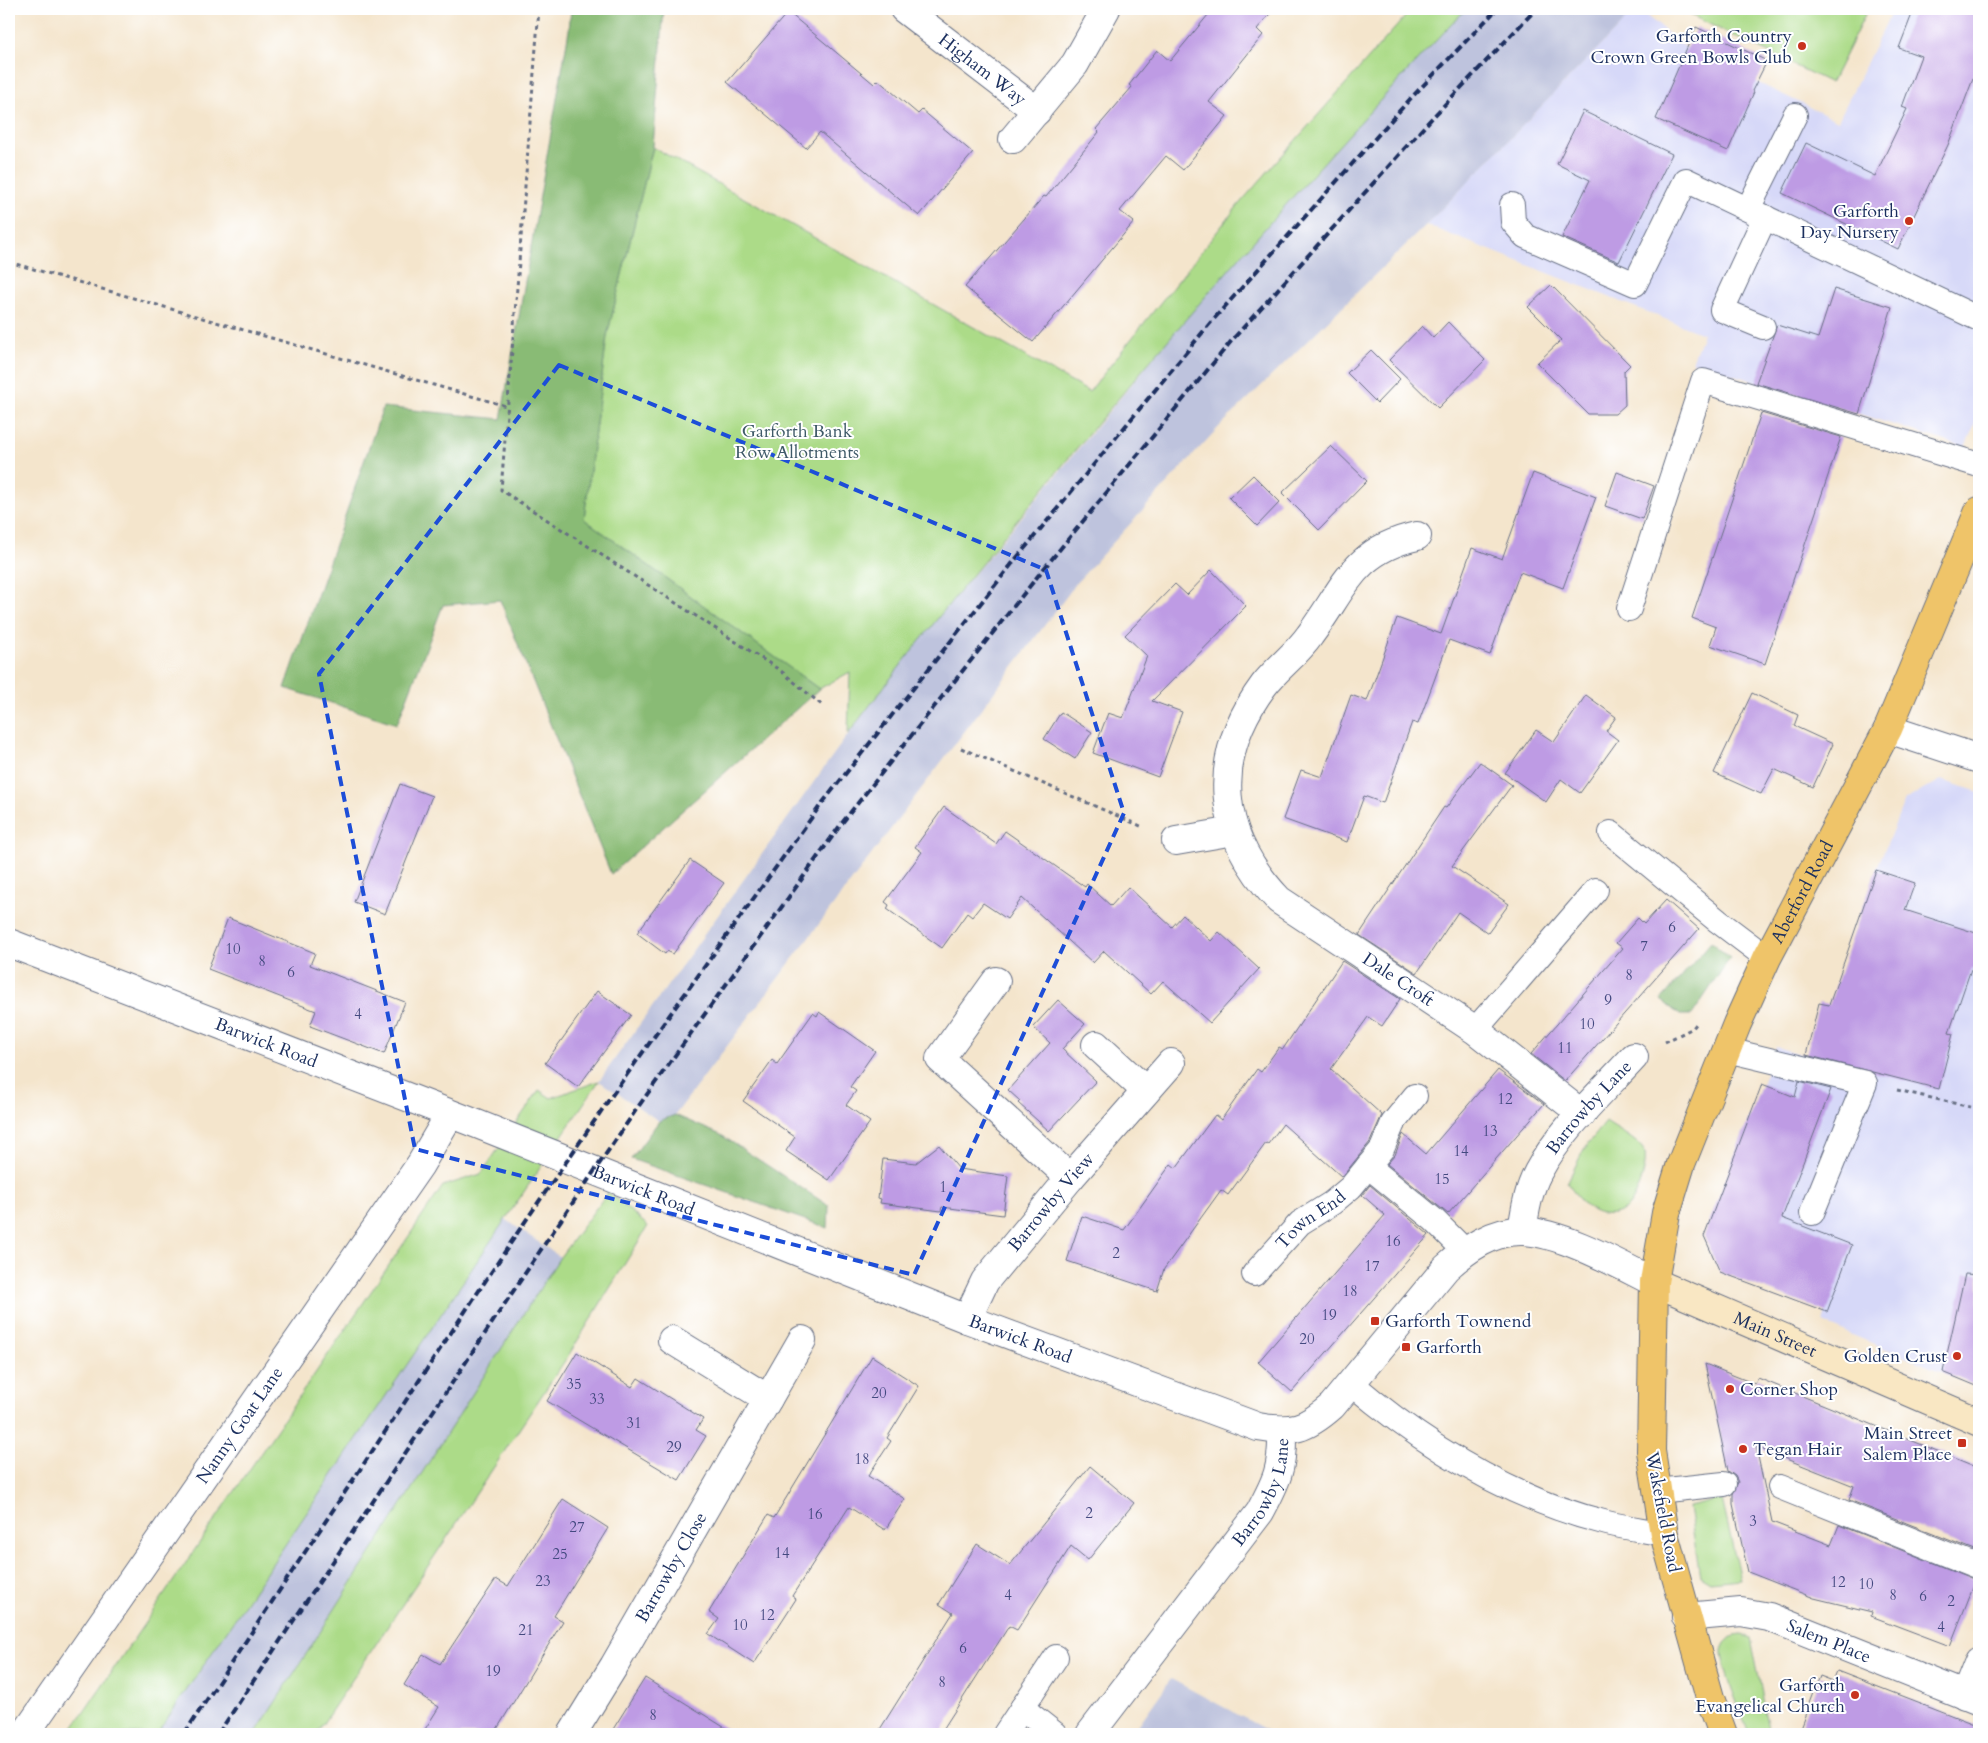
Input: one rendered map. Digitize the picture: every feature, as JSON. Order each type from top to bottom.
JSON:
[{"type":"main road","name":"Aberford Road","points":[[1654,1282],[1666,1213],[1681,1164],[1727,1050],[1767,958],[1888,729],[1979,511]]},
{"type":"main road","name":"Main Street","points":[[1654,1282],[1979,1422]]},
{"type":"main road","name":"Wakefield Road","points":[[1654,1282],[1651,1451],[1657,1491],[1664,1534],[1686,1617],[1723,1734]]},
{"type":"street","name":"Higham Way","points":[[904,9],[1037,111]]},
{"type":"street","name":"Higham Way","points":[[1013,139],[1075,64],[1106,9]]},
{"type":"street","name":"Dale Croft","points":[[1417,536],[1394,541],[1370,556],[1356,569],[1308,639],[1265,684],[1247,710],[1234,738],[1228,769],[1228,801],[1234,831],[1250,865],[1260,880],[1279,900],[1475,1030],[1582,1114]]},
{"type":"street","points":[[1888,729],[1979,759]]},
{"type":"street","points":[[1176,841],[1234,831]]},
{"type":"street","name":"Barwick Road","points":[[9,943],[450,1114],[967,1320],[1258,1427],[1282,1431]]},
{"type":"street","points":[[996,981],[940,1059],[1070,1178]]},
{"type":"street","points":[[1096,1045],[1146,1091]]},
{"type":"street","name":"Barrowby Lane","points":[[1522,1231],[1526,1202],[1538,1173],[1554,1147],[1634,1057]]},
{"type":"street","name":"Barrowby View","points":[[967,1320],[985,1281],[1070,1178],[1171,1063]]},
{"type":"street","name":"Nanny Goat Lane","points":[[25,1734],[420,1165],[450,1114]]},
{"type":"street","name":"Barrowby Lane","points":[[1090,1734],[1260,1512],[1277,1480],[1282,1458],[1282,1431],[1302,1428],[1319,1418],[1351,1383],[1446,1268],[1465,1250],[1484,1240],[1522,1231],[1575,1246],[1654,1282]]},
{"type":"street","points":[[672,1340],[768,1399]]},
{"type":"street","name":"Barrowby Close","points":[[572,1734],[614,1666],[802,1340]]},
{"type":"street","name":"Salem Place","points":[[1686,1617],[1741,1612],[1769,1617],[1972,1698],[1979,1661]]},
{"type":"lane","points":[[1763,327],[1722,310],[1795,115]]},
{"type":"lane","points":[[1512,204],[1513,222],[1525,236],[1634,284],[1686,180],[1979,319]]},
{"type":"lane","points":[[1629,609],[1703,381],[1979,465]]},
{"type":"lane","points":[[1611,833],[1718,921],[1767,958]]},
{"type":"lane","points":[[1475,1030],[1596,890]]},
{"type":"lane","points":[[1727,1050],[1865,1083],[1812,1213]]},
{"type":"lane","name":"Town End","points":[[1254,1274],[1300,1223],[1332,1204],[1368,1166],[1382,1149],[1393,1123],[1415,1096]]},
{"type":"lane","points":[[1368,1166],[1434,1220],[1465,1250]]},
{"type":"lane","points":[[1351,1383],[1428,1444],[1471,1469],[1515,1491],[1561,1509],[1608,1523],[1664,1534]]},
{"type":"lane","points":[[1657,1491],[1724,1484]]},
{"type":"lane","points":[[1780,1487],[1979,1567]]},
{"type":"lane","points":[[1005,1734],[1056,1656]]},
{"type":"lane","points":[[1022,1708],[1055,1734]]},
{"type":"path","points":[[539,9],[500,490],[781,671],[823,706]]},
{"type":"path","points":[[9,262],[506,406]]},
{"type":"path","points":[[961,748],[1176,841]]},
{"type":"path","name":"Barrowby Lane","points":[[1634,1057],[1693,1028],[1698,1021]]},
{"type":"path","points":[[1865,1083],[1979,1109]]},
{"type":"highlighted area","points":[[559,365],[1046,570],[1124,813],[914,1275],[415,1149],[319,674]]},
{"type":"shaded area","points":[[1466,9],[1636,9],[1426,225],[1218,428],[1078,581],[675,1115],[659,1121],[599,1081],[836,751],[914,647],[1209,291],[1386,93]]},
{"type":"shaded area","points":[[1636,9],[1688,49],[1838,121],[1893,9],[1979,9],[1979,414],[1965,447],[1692,362],[1703,334],[1426,225]]},
{"type":"shaded area","points":[[1941,780],[1979,792],[1979,1387],[1823,1323],[1826,1312],[1720,1272],[1708,1245],[1714,1230],[1707,1227],[1776,1047],[1806,1056],[1819,1003],[1829,1006],[1876,870],[1905,800]]},
{"type":"shaded area","points":[[505,1219],[560,1257],[255,1734],[157,1734]]},
{"type":"shaded area","points":[[1171,1679],[1274,1734],[1132,1734]]},
{"type":"green space","points":[[571,9],[664,9],[653,147],[607,336],[584,519],[819,689],[611,874],[500,600],[443,605],[397,724],[285,688],[383,407],[501,419],[569,30]]},
{"type":"green space","name":"Garforth Bank Row Allotments","points":[[1412,9],[1466,9],[1324,162],[1142,371],[971,578],[848,734],[850,672],[819,689],[584,519],[607,336],[653,147],[1089,392],[1240,203]]},
{"type":"green space","name":"Garforth Country Crown Green Bowls Club","points":[[1678,9],[1868,9],[1831,83]]},
{"type":"green space","points":[[1711,942],[1730,958],[1692,1015],[1680,1015],[1661,1000]]},
{"type":"green space","points":[[599,1081],[157,1734],[69,1734],[443,1186],[481,1174],[539,1090],[551,1098]]},
{"type":"green space","points":[[675,1115],[721,1135],[829,1206],[828,1228],[631,1159],[659,1121]]},
{"type":"green space","points":[[1606,1122],[1631,1138],[1643,1149],[1645,1154],[1644,1169],[1639,1187],[1629,1206],[1617,1213],[1607,1214],[1597,1213],[1585,1206],[1567,1183],[1584,1149]]},
{"type":"green space","points":[[608,1192],[648,1226],[570,1353],[316,1734],[255,1734],[560,1257]]},
{"type":"green space","points":[[1722,1499],[1740,1579],[1710,1582],[1700,1576],[1689,1507]]},
{"type":"green space","points":[[1742,1635],[1751,1638],[1770,1734],[1749,1734],[1725,1668],[1722,1651],[1725,1644],[1735,1636]]},
{"type":"building","points":[[1213,9],[1274,9],[1257,29],[1263,35],[1209,102],[1227,116],[1183,170],[1166,156],[1120,211],[1134,222],[1033,342],[965,287],[1044,196],[1046,197],[1099,132],[1096,129],[1132,87],[1129,85],[1157,50],[1170,61]]},
{"type":"building","points":[[1914,9],[1979,9],[1979,63],[1948,145],[1898,249],[1782,193],[1806,143],[1875,176],[1907,109],[1902,107],[1921,56],[1899,48]]},
{"type":"building","points":[[788,12],[874,84],[878,80],[918,114],[922,110],[973,153],[919,216],[820,132],[806,148],[727,82]]},
{"type":"building","points":[[1696,27],[1767,61],[1752,91],[1754,92],[1728,151],[1656,119]]},
{"type":"building","points":[[1583,111],[1672,154],[1619,262],[1562,237],[1590,180],[1557,164]]},
{"type":"building","points":[[1551,285],[1630,365],[1624,371],[1625,405],[1615,414],[1588,414],[1537,363],[1561,340],[1528,307]]},
{"type":"building","points":[[1834,289],[1892,307],[1859,414],[1756,383],[1777,325],[1818,338]]},
{"type":"building","points":[[1448,322],[1485,360],[1438,408],[1389,360],[1422,326],[1433,338]]},
{"type":"building","points":[[1371,350],[1400,379],[1377,403],[1347,373]]},
{"type":"building","points":[[1761,413],[1841,437],[1765,664],[1710,645],[1716,627],[1692,618]]},
{"type":"building","points":[[1331,446],[1367,481],[1319,530],[1282,493]]},
{"type":"building","points":[[1617,472],[1654,486],[1642,519],[1605,506]]},
{"type":"building","points":[[1533,473],[1596,497],[1563,588],[1520,572],[1490,655],[1449,640],[1418,724],[1412,722],[1383,803],[1364,796],[1347,842],[1283,819],[1301,770],[1322,777],[1351,695],[1367,701],[1397,618],[1441,634],[1472,548],[1502,559]]},
{"type":"building","points":[[1253,475],[1280,502],[1257,526],[1229,498]]},
{"type":"building","points":[[1211,570],[1246,606],[1152,701],[1182,712],[1158,777],[1093,753],[1108,713],[1123,718],[1147,656],[1125,635],[1175,584],[1187,595]]},
{"type":"building","points":[[1752,693],[1798,715],[1794,726],[1833,744],[1813,787],[1774,769],[1761,794],[1714,773]]},
{"type":"building","points":[[1586,695],[1616,717],[1606,731],[1618,740],[1580,793],[1561,779],[1546,802],[1505,773],[1536,730],[1554,742]]},
{"type":"building","points":[[1061,712],[1092,732],[1075,759],[1044,739]]},
{"type":"building","points":[[1480,762],[1512,785],[1452,866],[1509,904],[1488,933],[1458,912],[1417,973],[1359,935],[1444,807],[1446,808]]},
{"type":"building","points":[[400,784],[432,796],[385,914],[354,902]]},
{"type":"building","points":[[944,807],[996,844],[1005,831],[1085,887],[1087,884],[1111,906],[1128,887],[1172,927],[1183,915],[1211,941],[1219,932],[1259,969],[1210,1023],[1163,981],[1151,994],[1104,951],[1093,963],[1022,898],[1007,919],[983,903],[972,917],[967,913],[942,948],[887,909],[889,905],[885,902],[922,852],[915,847]]},
{"type":"building","points":[[690,860],[724,883],[673,954],[667,951],[665,954],[637,933]]},
{"type":"building","points":[[1876,870],[1915,883],[1905,910],[1979,934],[1979,971],[1971,969],[1949,1033],[1953,1034],[1939,1089],[1806,1055],[1819,1003],[1829,1005]]},
{"type":"building","points":[[1666,900],[1699,929],[1565,1081],[1531,1054],[1623,948],[1616,943],[1638,918],[1644,924]]},
{"type":"building","points":[[228,918],[315,953],[310,965],[405,1002],[384,1054],[310,1026],[316,1011],[208,969]]},
{"type":"building","points":[[1342,961],[1400,999],[1382,1026],[1368,1017],[1331,1069],[1382,1115],[1370,1142],[1342,1177],[1283,1124],[1268,1144],[1266,1143],[1228,1195],[1221,1190],[1164,1269],[1157,1291],[1067,1261],[1082,1216],[1124,1230],[1171,1164],[1176,1168],[1215,1115],[1221,1120],[1257,1069],[1261,1072],[1279,1047],[1283,1049]]},
{"type":"building","points":[[597,991],[631,1015],[578,1087],[545,1063]]},
{"type":"building","points":[[1058,1000],[1085,1024],[1062,1049],[1096,1081],[1049,1131],[1018,1103],[1020,1101],[1008,1090],[1050,1043],[1033,1027]]},
{"type":"building","points":[[819,1012],[875,1051],[850,1087],[856,1091],[846,1105],[870,1122],[829,1180],[786,1151],[795,1137],[743,1101],[772,1060],[777,1064],[813,1013],[817,1016]]},
{"type":"building","points":[[1498,1070],[1544,1104],[1448,1214],[1387,1164],[1395,1155],[1403,1134],[1426,1154]]},
{"type":"building","points":[[1799,1081],[1831,1089],[1782,1218],[1852,1245],[1827,1312],[1720,1272],[1704,1236],[1762,1084],[1795,1097]]},
{"type":"building","points":[[939,1145],[959,1169],[1008,1176],[1003,1215],[942,1207],[941,1211],[880,1203],[881,1199],[878,1198],[883,1159],[916,1163]]},
{"type":"building","points":[[1370,1185],[1429,1235],[1292,1392],[1258,1362],[1385,1215],[1362,1195]]},
{"type":"building","points":[[1965,1274],[1979,1275],[1979,1387],[1943,1372]]},
{"type":"building","points":[[577,1352],[632,1387],[638,1378],[703,1419],[696,1430],[706,1436],[679,1480],[547,1401]]},
{"type":"building","points":[[872,1356],[919,1386],[887,1438],[891,1441],[868,1476],[905,1499],[885,1530],[849,1507],[792,1596],[796,1599],[754,1664],[708,1634],[719,1619],[709,1612],[768,1515],[774,1518]]},
{"type":"building","points":[[1705,1364],[1755,1384],[1758,1378],[1979,1468],[1979,1552],[1849,1500],[1854,1486],[1756,1447],[1772,1522],[1831,1545],[1839,1525],[1976,1580],[1950,1646],[1871,1616],[1872,1612],[1814,1598],[1748,1572],[1733,1504],[1733,1494],[1738,1482],[1735,1476],[1728,1471]]},
{"type":"building","points":[[1090,1466],[1134,1503],[1088,1560],[1071,1546],[1017,1630],[1009,1626],[940,1734],[877,1734],[953,1613],[939,1604],[977,1544],[1010,1565]]},
{"type":"building","points":[[563,1499],[608,1528],[554,1616],[563,1621],[494,1734],[422,1734],[439,1707],[404,1685],[423,1654],[440,1664],[496,1579],[508,1586]]},
{"type":"building","name":"Garforth Evangelical Church","points":[[1837,1671],[1979,1726],[1979,1734],[1798,1734],[1820,1676],[1833,1681]]},
{"type":"building","points":[[645,1678],[735,1734],[610,1734]]},
{"type":"railway","points":[[184,1734],[520,1229],[615,1091],[820,806],[1015,560],[1212,321],[1411,98],[1497,9]]},
{"type":"railway","points":[[218,1734],[638,1107],[842,823],[1037,577],[1233,339],[1432,118],[1536,9]]},
{"type":"place","name":"Garforth Country Crown Green Bowls Club","points":[[1802,46]]},
{"type":"place","name":"Garforth Day Nursery","points":[[1909,221]]},
{"type":"place","name":"Garforth Townend","points":[[1375,1321]]},
{"type":"place","name":"Garforth","points":[[1406,1347]]},
{"type":"place","name":"Golden Crust","points":[[1957,1356]]},
{"type":"place","name":"Corner Shop","points":[[1730,1389]]},
{"type":"place","name":"Main Street Salem Place","points":[[1962,1443]]},
{"type":"place","name":"Tegan Hair","points":[[1743,1449]]},
{"type":"place","name":"Garforth Evangelical Church","points":[[1855,1695]]}]
